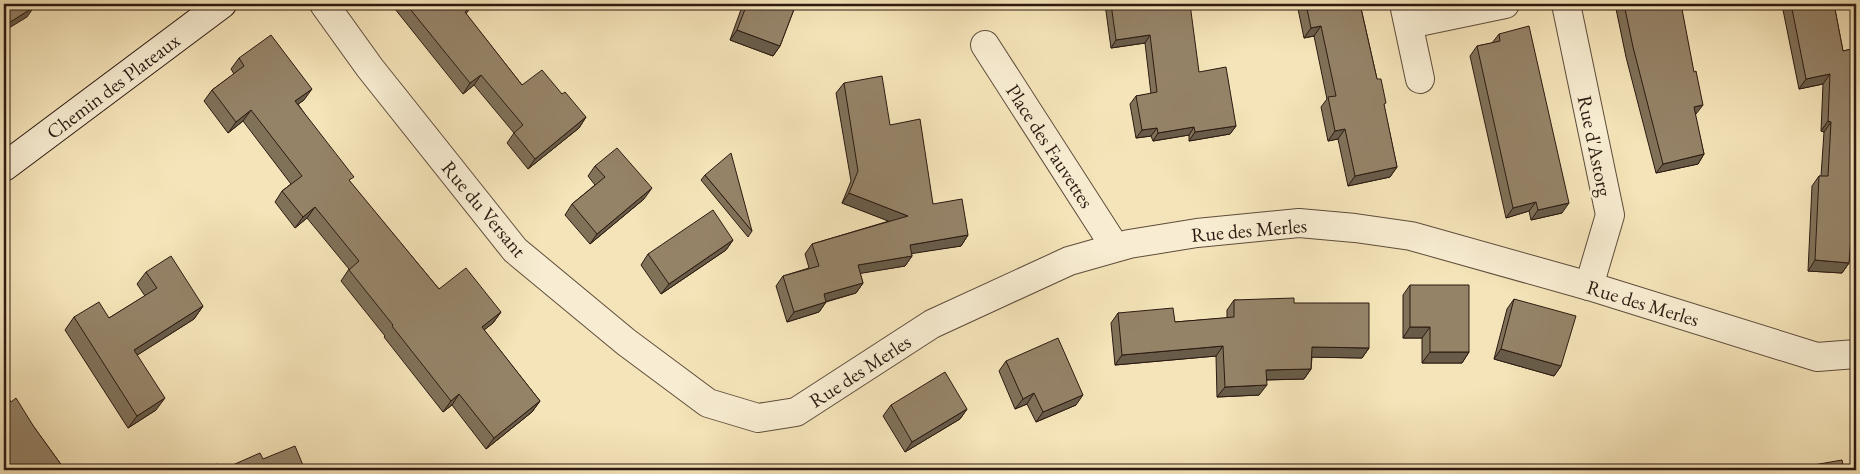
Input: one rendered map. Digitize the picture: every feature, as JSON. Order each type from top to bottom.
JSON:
[{"type":"street","name":"Chemin des Plateaux","points":[[4,167],[222,4]]},
{"type":"street","name":"Rue du Versant","points":[[324,4],[370,68],[515,250],[626,342],[708,403],[758,418]]},
{"type":"street","points":[[1420,79],[1407,14],[1505,4]]},
{"type":"street","name":"Rue d'Astorg","points":[[1566,4],[1610,215],[1589,286]]},
{"type":"street","name":"Place des Fauvettes","points":[[985,45],[1115,247]]},
{"type":"street","name":"Rue des Merles","points":[[758,418],[796,412],[932,324],[1069,261],[1115,247],[1197,233],[1299,223],[1411,236],[1589,286],[1817,357],[1856,354]]},
{"type":"water","points":[[1769,465],[1769,470],[1731,470],[1731,469]]},
{"type":"building","points":[[4,4],[32,4],[34,7],[4,26]]},
{"type":"building","points":[[406,4],[468,4],[471,7],[465,12],[522,85],[542,70],[562,94],[565,92],[586,117],[535,159],[514,133],[523,125],[481,75],[470,83]]},
{"type":"building","points":[[747,4],[796,4],[780,46],[737,30]]},
{"type":"building","points":[[1111,4],[1190,4],[1199,72],[1226,67],[1236,126],[1195,132],[1194,127],[1158,133],[1157,128],[1142,130],[1136,96],[1157,92],[1150,35],[1116,40]]},
{"type":"building","points":[[1306,4],[1360,4],[1377,79],[1381,79],[1386,103],[1384,104],[1397,167],[1355,176],[1345,129],[1335,131],[1328,97],[1336,96],[1321,26],[1311,28]]},
{"type":"building","points":[[1624,4],[1681,4],[1694,72],[1696,71],[1703,105],[1694,107],[1704,154],[1663,164]]},
{"type":"building","points":[[1791,4],[1834,4],[1843,51],[1856,48],[1856,237],[1851,237],[1849,263],[1815,260],[1819,176],[1828,176],[1831,122],[1828,121],[1830,74],[1806,79]]},
{"type":"building","points":[[1529,26],[1569,203],[1538,210],[1536,202],[1513,208],[1477,46],[1500,41],[1499,34]]},
{"type":"building","points":[[271,35],[312,89],[295,101],[354,177],[349,180],[439,289],[466,268],[501,312],[482,327],[540,401],[494,438],[459,394],[451,401],[392,326],[349,270],[359,261],[315,207],[303,217],[282,191],[302,176],[251,110],[236,122],[212,90],[244,66],[239,58]]},
{"type":"building","points":[[882,76],[890,125],[920,119],[933,204],[962,199],[968,235],[910,245],[912,256],[858,265],[863,283],[824,294],[826,302],[794,312],[783,276],[819,266],[812,244],[908,216],[849,193],[858,171],[844,83]]},
{"type":"building","points":[[617,148],[652,188],[597,234],[572,204],[605,177],[595,166]]},
{"type":"building","points":[[731,153],[752,231],[705,175]]},
{"type":"building","points":[[713,210],[733,240],[669,284],[648,254]]},
{"type":"building","points":[[171,256],[203,306],[134,350],[165,398],[137,416],[74,317],[99,302],[109,318],[157,288],[146,272]]},
{"type":"building","points":[[1410,285],[1469,285],[1469,352],[1430,352],[1430,327],[1410,327]]},
{"type":"building","points":[[1294,298],[1294,303],[1369,303],[1369,348],[1312,347],[1311,369],[1266,370],[1267,385],[1225,387],[1223,346],[1122,355],[1118,313],[1173,308],[1175,322],[1234,317],[1234,300]]},
{"type":"building","points":[[1514,299],[1576,316],[1561,366],[1501,349]]},
{"type":"building","points":[[1058,338],[1083,395],[1043,412],[1034,393],[1023,399],[1006,361]]},
{"type":"building","points":[[945,372],[967,409],[912,442],[891,405]]},
{"type":"building","points":[[4,392],[11,402],[16,398],[65,470],[15,470],[4,455]]},
{"type":"building","points":[[295,446],[305,470],[214,470],[216,464],[226,468],[260,453],[263,459]]},
{"type":"building","points":[[1842,460],[1844,470],[1809,470],[1808,466]]}]
